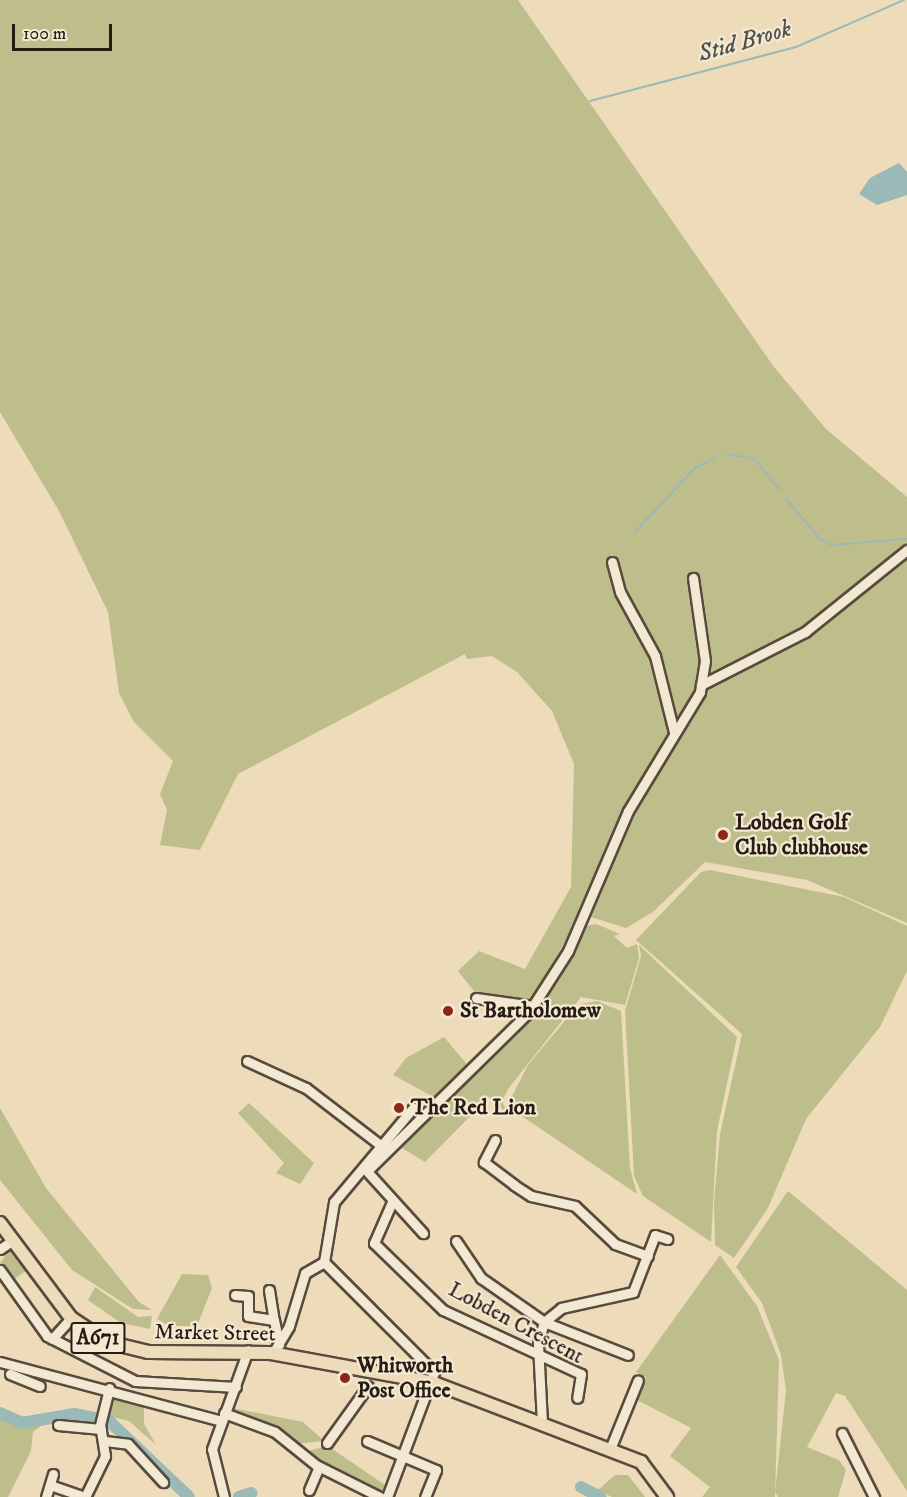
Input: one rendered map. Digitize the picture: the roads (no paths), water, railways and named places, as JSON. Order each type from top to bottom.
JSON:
[{"type":"main road","name":"Market Street","points":[[0,1223],[71,1318],[96,1337],[133,1350],[276,1348],[434,1383],[641,1462],[667,1497]]},
{"type":"street","points":[[701,685],[805,632],[907,550]]},
{"type":"street","points":[[612,562],[621,592],[655,656],[674,732]]},
{"type":"street","points":[[363,1168],[420,1125],[533,1006],[586,919],[628,811],[674,732],[689,715],[701,685],[705,661],[693,578]]},
{"type":"street","points":[[476,998],[533,1006]]},
{"type":"street","points":[[247,1061],[306,1088],[379,1144]]},
{"type":"street","points":[[324,1262],[330,1212],[379,1144],[413,1108]]},
{"type":"street","points":[[495,1140],[484,1162],[514,1185],[531,1196],[575,1206],[615,1244],[648,1256]]},
{"type":"street","points":[[363,1168],[423,1233]]},
{"type":"street","name":"Lobden Crescent","points":[[392,1202],[374,1243],[443,1310],[581,1374],[577,1398]]},
{"type":"street","points":[[543,1423],[540,1356],[544,1322],[561,1308],[633,1292],[655,1234],[667,1239]]},
{"type":"street","points":[[0,1249],[13,1240]]},
{"type":"street","points":[[456,1242],[481,1278],[544,1322],[628,1355]]},
{"type":"street","points":[[276,1348],[305,1273],[324,1262]]},
{"type":"street","points":[[324,1262],[434,1372],[434,1383],[387,1497]]},
{"type":"street","points":[[0,1270],[52,1339],[135,1381],[236,1387]]},
{"type":"street","points":[[269,1290],[276,1348]]},
{"type":"street","points":[[235,1295],[248,1296],[248,1316],[274,1320]]},
{"type":"street","points":[[52,1339],[71,1318]]},
{"type":"street","points":[[222,1493],[212,1449],[248,1350]]},
{"type":"street","points":[[0,1362],[31,1368],[276,1432],[319,1467],[380,1497]]},
{"type":"street","points":[[26,1380],[31,1368]]},
{"type":"street","points":[[10,1374],[40,1386]]},
{"type":"street","points":[[610,1449],[638,1380]]},
{"type":"street","points":[[327,1443],[368,1386]]},
{"type":"street","points":[[50,1485],[84,1497],[102,1464],[105,1441],[101,1427],[102,1414],[109,1388]]},
{"type":"street","points":[[58,1425],[101,1427]]},
{"type":"street","points":[[842,1433],[874,1497]]},
{"type":"street","points":[[367,1440],[435,1470],[425,1497]]},
{"type":"street","points":[[105,1441],[128,1444],[163,1482]]},
{"type":"street","points":[[309,1490],[319,1467]]},
{"type":"street","points":[[46,1497],[53,1474]]},
{"type":"water","points":[[899,163],[907,172],[907,195],[877,205],[859,194],[870,178]]},
{"type":"waterway","name":"Stid Brook","points":[[590,101],[796,47],[904,0]]},
{"type":"waterway","points":[[727,454],[755,459],[779,490]]},
{"type":"waterway","points":[[636,531],[695,468],[715,458]]},
{"type":"waterway","points":[[786,499],[820,539],[832,545],[907,539]]},
{"type":"waterway","points":[[0,1413],[22,1423],[74,1414],[109,1421],[189,1497]]},
{"type":"waterway","points":[[581,1487],[601,1497]]},
{"type":"waterway","points":[[239,1497],[251,1493]]},
{"type":"place","name":"Lobden Golf Club clubhouse","points":[[723,835]]},
{"type":"place","name":"St Bartholomew","points":[[448,1011]]},
{"type":"place","name":"The Red Lion","points":[[399,1108]]},
{"type":"place","name":"Whitworth Post Office","points":[[345,1378]]}]
